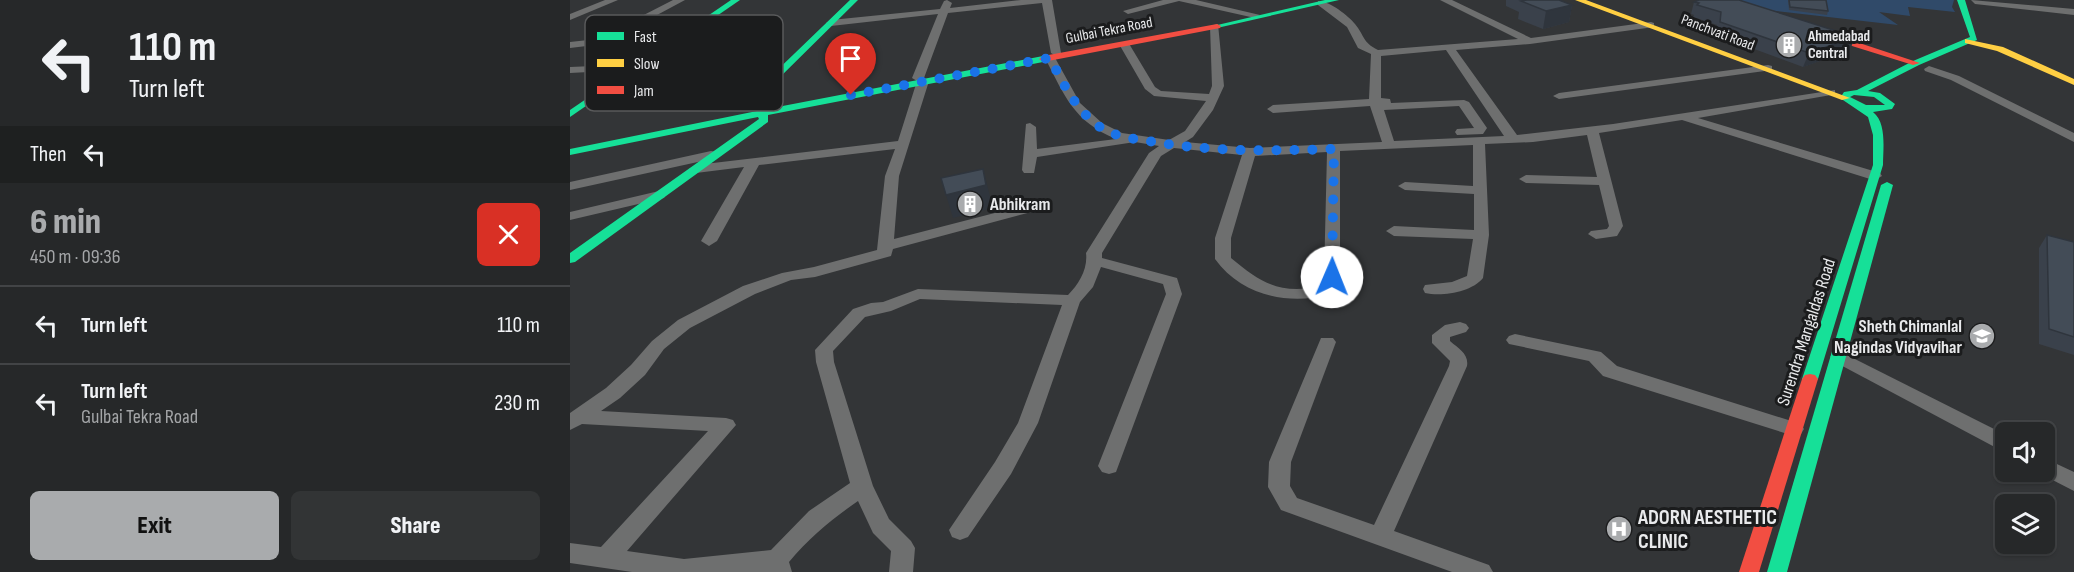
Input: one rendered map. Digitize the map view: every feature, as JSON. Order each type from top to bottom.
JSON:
[{"type":"main road","points":[[712,15],[735,0]]},
{"type":"main road","points":[[783,69],[854,0]]},
{"type":"main road","name":"Gulbai Tekra Road","points":[[783,107],[1335,0]]},
{"type":"main road","name":"Panchvati Road","points":[[1579,0],[1651,24],[1831,92],[1854,97]]},
{"type":"main road","name":"Panchvati Road","points":[[1593,0],[1854,97]]},
{"type":"main road","points":[[1970,0],[1977,41]]},
{"type":"main road","name":"Gulbai Tekra Road","points":[[1053,55],[1124,44],[1322,2]]},
{"type":"main road","points":[[1815,31],[1922,66]]},
{"type":"main road","points":[[1854,97],[1977,41],[2074,77]]},
{"type":"main road","points":[[2043,65],[2065,65]]},
{"type":"main road","points":[[2043,65],[2074,82]]},
{"type":"main road","points":[[1854,97],[1878,102],[1922,66]]},
{"type":"main road","name":"Surendra Mangaldas Road","points":[[1749,572],[1878,165],[1878,135],[1872,116],[1854,97]]},
{"type":"main road","name":"Surendra Mangaldas Road","points":[[1777,572],[1892,168],[1891,137],[1878,102]]},
{"type":"main road","points":[[570,114],[585,103]]},
{"type":"main road","points":[[570,259],[764,120],[762,111]]},
{"type":"main road","name":"Gulbai Tekra Road","points":[[570,150],[762,111]]},
{"type":"street","points":[[570,17],[603,0]]},
{"type":"street","points":[[570,17],[613,0]]},
{"type":"street","points":[[651,15],[680,0]]},
{"type":"street","points":[[575,420],[613,393],[638,370],[658,345],[684,324],[749,290],[788,276],[815,272],[885,253],[892,176],[919,99],[920,80],[948,0]]},
{"type":"street","points":[[831,23],[1047,0],[1053,55],[1075,105],[1098,126],[1119,136],[1142,140],[1250,152],[1334,149],[1387,140],[1479,131],[1481,128],[1465,104],[1460,102],[1273,109]]},
{"type":"street","points":[[1128,10],[1175,0]]},
{"type":"street","points":[[1183,0],[1255,15]]},
{"type":"street","points":[[1445,0],[1530,41]]},
{"type":"street","points":[[1970,0],[2074,12]]},
{"type":"street","points":[[1322,2],[1352,25],[1362,46],[1376,53],[1530,41],[1651,24]]},
{"type":"street","points":[[960,530],[1003,468],[1028,423],[1072,300],[1085,287],[1095,261],[1094,253],[1156,153],[1189,134],[1213,98],[1218,86],[1215,26]]},
{"type":"street","points":[[570,45],[585,43]]},
{"type":"street","points":[[1124,44],[1151,89],[1158,94],[1213,98]]},
{"type":"street","points":[[1449,47],[1513,139]]},
{"type":"street","points":[[1376,53],[1376,105],[1387,140]]},
{"type":"street","points":[[1922,66],[1955,78],[2074,138]]},
{"type":"street","points":[[570,70],[585,67]]},
{"type":"street","points":[[1559,96],[1768,68]]},
{"type":"street","points":[[1387,140],[1513,139],[1592,131],[1831,92]]},
{"type":"street","points":[[1376,105],[1481,93]]},
{"type":"street","points":[[1683,117],[1875,176]]},
{"type":"street","points":[[1029,170],[1030,127]]},
{"type":"street","points":[[1592,131],[1616,226],[1612,233],[1596,234]]},
{"type":"street","points":[[1031,154],[1142,140]]},
{"type":"street","points":[[1431,289],[1451,289],[1476,278],[1480,264],[1481,235],[1479,140]]},
{"type":"street","points":[[696,169],[903,144]]},
{"type":"street","points":[[1250,152],[1223,238],[1223,259],[1249,282],[1265,290],[1297,297],[1323,291],[1332,277],[1334,149]]},
{"type":"street","points":[[570,186],[718,153]]},
{"type":"street","points":[[709,241],[754,162]]},
{"type":"street","points":[[1526,179],[1604,181]]},
{"type":"street","points":[[1405,186],[1479,190]]},
{"type":"street","points":[[570,216],[659,195]]},
{"type":"street","points":[[886,246],[1030,208]]},
{"type":"street","points":[[1394,231],[1481,235]]},
{"type":"street","points":[[1095,261],[1122,266],[1171,281],[1174,294],[1109,466]]},
{"type":"street","points":[[901,572],[903,548],[880,526],[862,486],[825,362],[824,350],[859,313],[918,294],[1072,300]]},
{"type":"street","points":[[1381,535],[1458,366],[1459,359],[1441,343],[1441,335],[1451,329],[1460,328]]},
{"type":"street","points":[[1515,340],[1595,356],[1610,371],[1794,429]]},
{"type":"street","points":[[1327,342],[1281,462],[1279,488],[1289,504],[1481,572]]},
{"type":"street","points":[[1839,357],[1995,439]]},
{"type":"street","points":[[575,420],[726,425],[606,558]]},
{"type":"street","points":[[2055,472],[2074,482]]},
{"type":"street","points":[[570,553],[684,569],[778,566],[792,541],[823,513],[854,494],[862,486]]},
{"type":"shaded area","points":[[1722,0],[1954,0],[1952,7],[1955,12],[1908,7],[1910,16],[1879,12],[1898,25],[1750,8]]},
{"type":"building","points":[[1559,0],[1572,5],[1546,11],[1521,1]]},
{"type":"building","points":[[1739,0],[1855,37],[1809,53],[1720,22],[1721,12],[1694,2]]},
{"type":"building","points":[[1789,0],[1826,0],[1828,11],[1790,7]]},
{"type":"building","points":[[983,169],[986,185],[946,195],[941,178]]},
{"type":"building","points":[[2047,235],[2074,242],[2074,337],[2049,329]]},
{"type":"traffic: fast","points":[[714,15],[736,0]]},
{"type":"traffic: fast","points":[[783,69],[854,0]]},
{"type":"traffic: fast","points":[[1217,26],[1335,0]]},
{"type":"traffic: fast","points":[[1859,92],[1916,63],[1974,38],[1961,0]]},
{"type":"traffic: fast","points":[[783,109],[1043,59]]},
{"type":"traffic: fast","points":[[1854,92],[1877,95],[1890,104],[1889,107],[1866,108],[1845,98],[1847,94],[1854,92]]},
{"type":"traffic: fast","points":[[570,114],[585,104]]},
{"type":"traffic: fast","points":[[1810,379],[1878,165],[1878,135],[1873,116],[1860,106]]},
{"type":"traffic: fast","points":[[570,259],[764,120],[762,111]]},
{"type":"traffic: fast","points":[[570,152],[772,111]]},
{"type":"traffic: fast","points":[[1777,572],[1887,185]]},
{"type":"traffic: slow","points":[[1579,0],[1845,98]]},
{"type":"traffic: slow","points":[[1968,41],[2000,49],[2074,82]]},
{"type":"traffic: jam","points":[[1043,59],[1217,26]]},
{"type":"traffic: jam","points":[[1823,34],[1916,63]]},
{"type":"traffic: jam","points":[[1749,572],[1810,379]]},
{"type":"place","name":"Ahmedabad Central","points":[[1789,45]]},
{"type":"place","name":"Abhikram","points":[[970,204]]},
{"type":"place","name":"Sheth Chimanlal Nagindas Vidyavihar","points":[[1982,336]]},
{"type":"place","name":"ADORN AESTHETIC CLINIC","points":[[1619,529]]},
{"type":"route","points":[[851,95],[1050,58],[1075,105],[1098,126],[1119,136],[1250,152],[1334,149],[1332,277]]}]
